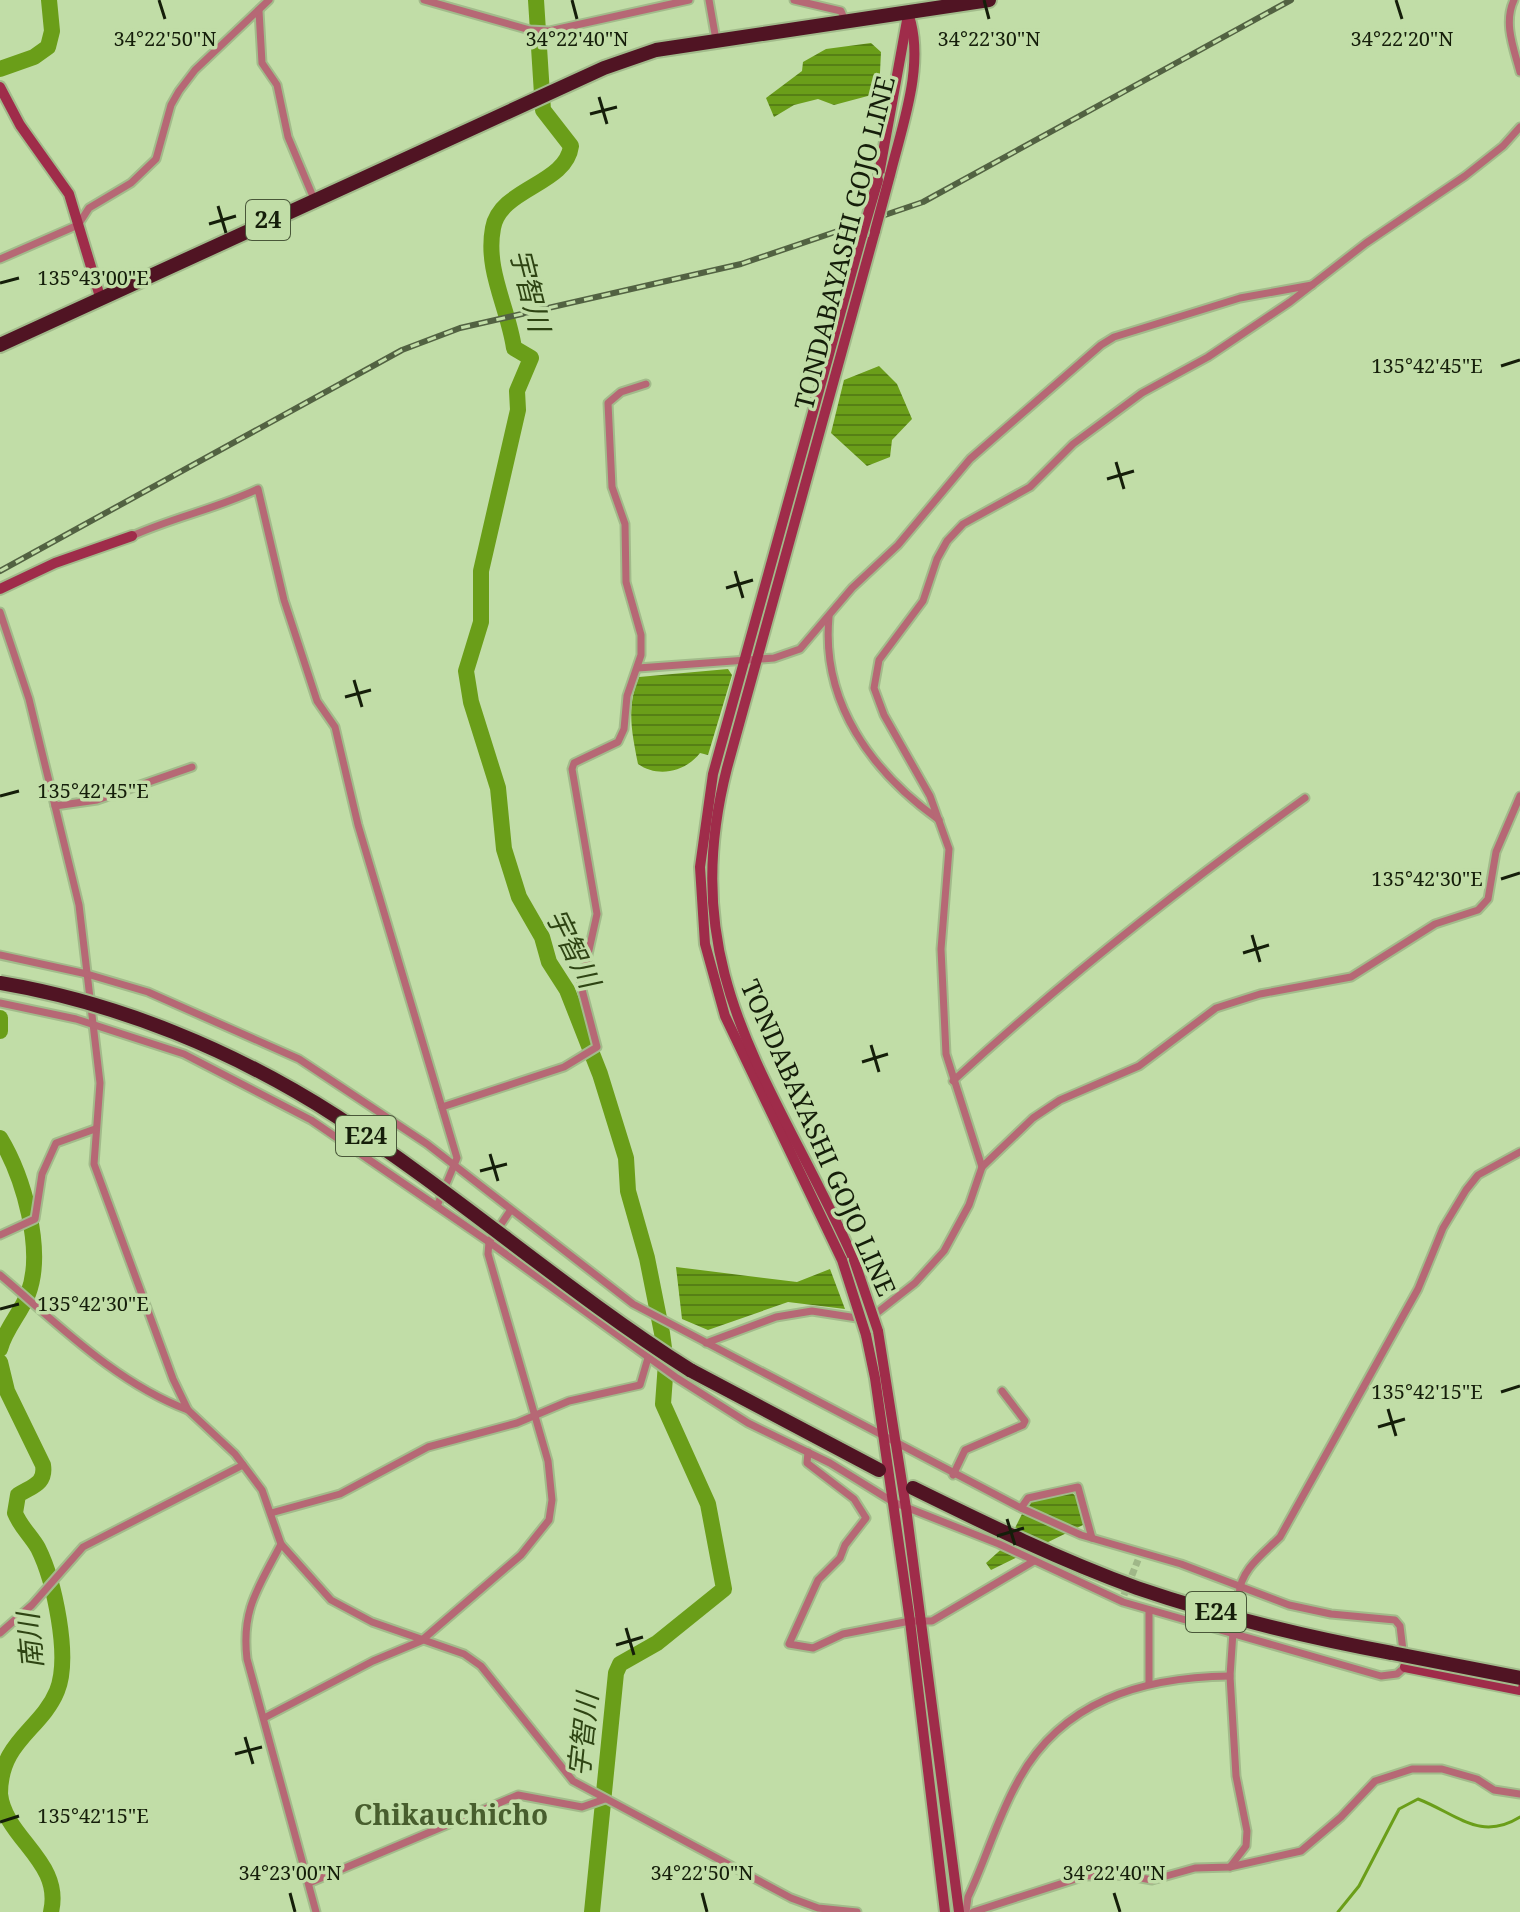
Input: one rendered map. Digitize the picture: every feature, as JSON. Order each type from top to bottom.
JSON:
[{"type":"highway","name":"24","points":[[0,345],[543,94],[656,50],[908,15],[989,0]]},
{"type":"highway","name":"E24","points":[[0,983],[66,997],[170,1031],[276,1081],[388,1151],[683,1374],[879,1470]]},
{"type":"highway","name":"E24","points":[[913,1488],[1002,1539],[1040,1556],[1206,1609],[1519,1686]]},
{"type":"main road","name":"TONDABAYASHI GOJO LINE","points":[[908,15],[916,37],[907,107],[757,657],[715,827],[711,904],[715,942],[735,1016],[854,1260],[878,1331],[906,1508],[945,1912]]},
{"type":"main road","name":"TONDABAYASHI GOJO LINE","points":[[908,15],[878,180],[713,774],[702,837],[700,903],[705,944],[721,1003],[743,1057],[842,1260],[866,1335],[915,1621],[959,1912]]},
{"type":"main road","points":[[0,87],[20,125],[69,194],[101,300]]},
{"type":"main road","points":[[0,589],[55,563],[132,536]]},
{"type":"main road","points":[[1405,1667],[1519,1686]]},
{"type":"street","points":[[0,259],[78,225],[89,208],[131,183],[156,159],[171,105],[179,91],[195,70],[269,0]]},
{"type":"street","points":[[424,0],[530,30],[549,31],[689,0]]},
{"type":"street","points":[[709,0],[716,40]]},
{"type":"street","points":[[794,0],[841,11],[846,23]]},
{"type":"street","points":[[1514,0],[1509,30],[1520,72]]},
{"type":"street","points":[[259,11],[262,63],[277,85],[288,137],[314,199]]},
{"type":"street","points":[[982,1167],[946,1054],[941,961],[949,849],[941,821],[884,715],[874,688],[879,660],[923,601],[947,541],[981,512],[1030,487],[1073,444],[1142,393],[1208,357],[1312,285],[1366,243],[1465,176],[1503,146],[1520,127]]},
{"type":"street","points":[[638,668],[774,658],[800,649],[852,588],[898,545],[970,459],[1101,345],[1114,337],[1240,298],[1312,285]]},
{"type":"street","points":[[442,1107],[564,1067],[586,1057],[597,1047],[581,986],[597,914],[572,769],[574,763],[618,742],[624,729],[627,696],[638,668],[641,635],[626,582],[625,524],[612,487],[608,403],[621,392],[646,384]]},
{"type":"street","points":[[132,536],[167,520],[217,508],[258,489],[284,600],[317,701],[335,727],[358,825],[457,1158],[437,1206]]},
{"type":"street","points":[[0,612],[29,699],[79,905],[100,1083],[94,1164],[100,1188],[173,1379],[188,1410],[243,1465],[262,1490],[281,1544],[331,1600],[372,1622],[464,1654],[481,1666],[560,1769],[573,1781],[791,1898],[818,1908],[857,1912]]},
{"type":"street","points":[[829,617],[829,667],[847,721],[894,785],[941,821]]},
{"type":"street","points":[[55,806],[88,803],[192,767]]},
{"type":"street","points":[[706,1343],[776,1317],[812,1311],[857,1318],[878,1312],[915,1283],[944,1251],[969,1205],[982,1167],[1042,1112],[1060,1100],[1139,1066],[1216,1008],[1260,994],[1351,977],[1435,924],[1478,910],[1488,899],[1496,852],[1520,796]]},
{"type":"street","points":[[953,1081],[1071,974],[1170,896],[1305,798]]},
{"type":"street","points":[[0,955],[87,974],[172,1000],[299,1059],[381,1111],[619,1295],[672,1326],[953,1475],[1081,1535],[1138,1556],[1240,1584],[1304,1609],[1395,1620],[1400,1626],[1405,1667],[1397,1674],[1381,1676],[1149,1610],[1040,1556],[932,1621],[915,1621],[843,1634],[813,1648],[789,1644],[818,1580],[840,1558],[845,1545],[866,1518],[854,1499],[807,1463],[808,1452]]},
{"type":"street","points":[[0,1003],[58,1015],[147,1041],[225,1073],[311,1120],[489,1242],[648,1358],[683,1374],[748,1423],[808,1452],[906,1508],[1002,1539]]},
{"type":"street","points":[[0,1235],[35,1219],[42,1174],[56,1143],[95,1129]]},
{"type":"street","points":[[1239,1595],[1240,1584],[1247,1570],[1280,1537],[1418,1289],[1443,1228],[1466,1190],[1478,1175],[1520,1152]]},
{"type":"street","points":[[264,1718],[373,1661],[421,1641],[521,1555],[549,1520],[552,1500],[548,1461],[488,1254],[489,1242],[510,1211]]},
{"type":"street","points":[[0,1275],[128,1380],[159,1399],[188,1410]]},
{"type":"street","points":[[592,1319],[619,1295]]},
{"type":"street","points":[[271,1513],[340,1494],[428,1447],[517,1423],[579,1398],[640,1385],[646,1376],[648,1358]]},
{"type":"street","points":[[953,1475],[965,1450],[1025,1421],[1002,1391]]},
{"type":"street","points":[[0,1633],[32,1605],[83,1547],[243,1465]]},
{"type":"street","points":[[1021,1508],[1028,1498],[1078,1487],[1092,1538]]},
{"type":"street","points":[[281,1544],[251,1604],[244,1629],[247,1659],[316,1912]]},
{"type":"street","points":[[1149,1610],[1149,1683]]},
{"type":"street","points":[[1230,1867],[1237,1853],[1246,1846],[1247,1831],[1236,1776],[1230,1676],[1233,1632]]},
{"type":"street","points":[[966,1912],[968,1897],[1005,1808],[1030,1760],[1071,1717],[1095,1702],[1149,1683],[1230,1676]]},
{"type":"street","points":[[973,1912],[1085,1876],[1124,1875],[1152,1880],[1195,1868],[1230,1867],[1301,1851],[1341,1817],[1375,1781],[1412,1769],[1442,1769],[1477,1779],[1494,1790],[1520,1794]]},
{"type":"street","points":[[309,1883],[518,1795],[582,1807],[605,1799]]},
{"type":"shaded area","points":[[871,43],[881,52],[879,93],[834,105],[818,99],[794,105],[774,117],[766,98],[802,71],[803,62],[826,49]]},
{"type":"shaded area","points":[[879,366],[897,384],[912,419],[892,440],[890,457],[867,466],[831,433],[844,380]]},
{"type":"shaded area","points":[[728,669],[732,675],[708,755],[700,753],[687,765],[671,771],[654,771],[638,764],[631,710],[639,677]]},
{"type":"shaded area","points":[[676,1267],[797,1282],[830,1269],[845,1309],[788,1302],[708,1330],[682,1319]]},
{"type":"shaded area","points":[[1071,1492],[1078,1498],[1085,1524],[991,1570],[986,1563],[1007,1544],[1028,1502]]},
{"type":"waterway","points":[[0,69],[34,57],[48,47],[52,31],[49,0]]},
{"type":"waterway","name":"宇智川","points":[[536,0],[543,110],[571,146],[558,170],[507,204],[493,228],[492,259],[514,348],[531,358],[517,391],[518,410],[481,571],[481,622],[466,671],[471,702],[498,788],[504,849],[519,897],[542,937],[549,962],[567,990],[600,1074],[626,1158],[628,1191],[647,1258],[662,1333],[666,1363],[663,1404],[708,1504],[724,1589],[657,1643],[620,1664],[616,1673],[592,1912]]},
{"type":"waterway","name":"南川","points":[[0,1018],[0,1031]]},
{"type":"waterway","points":[[0,1138],[23,1192],[33,1235],[34,1256],[28,1294],[0,1349]]},
{"type":"waterway","name":"南川","points":[[0,1362],[7,1391],[43,1465],[40,1480],[18,1495],[15,1513],[38,1548],[50,1579],[59,1619],[62,1659],[57,1691],[14,1748],[2,1776],[0,1794],[12,1824],[49,1878],[51,1912]]},
{"type":"waterway","points":[[1338,1912],[1359,1886],[1399,1809],[1418,1799],[1480,1826],[1493,1827],[1520,1817]]},
{"type":"tunnel","points":[[1124,1595],[1138,1560]]},
{"type":"tunnel","points":[[1233,1632],[1239,1595]]},
{"type":"railway","points":[[0,571],[402,350],[460,328],[741,264],[923,202],[1291,0]]},
{"type":"district","name":"Chikauchicho","points":[[451,1815]]}]
